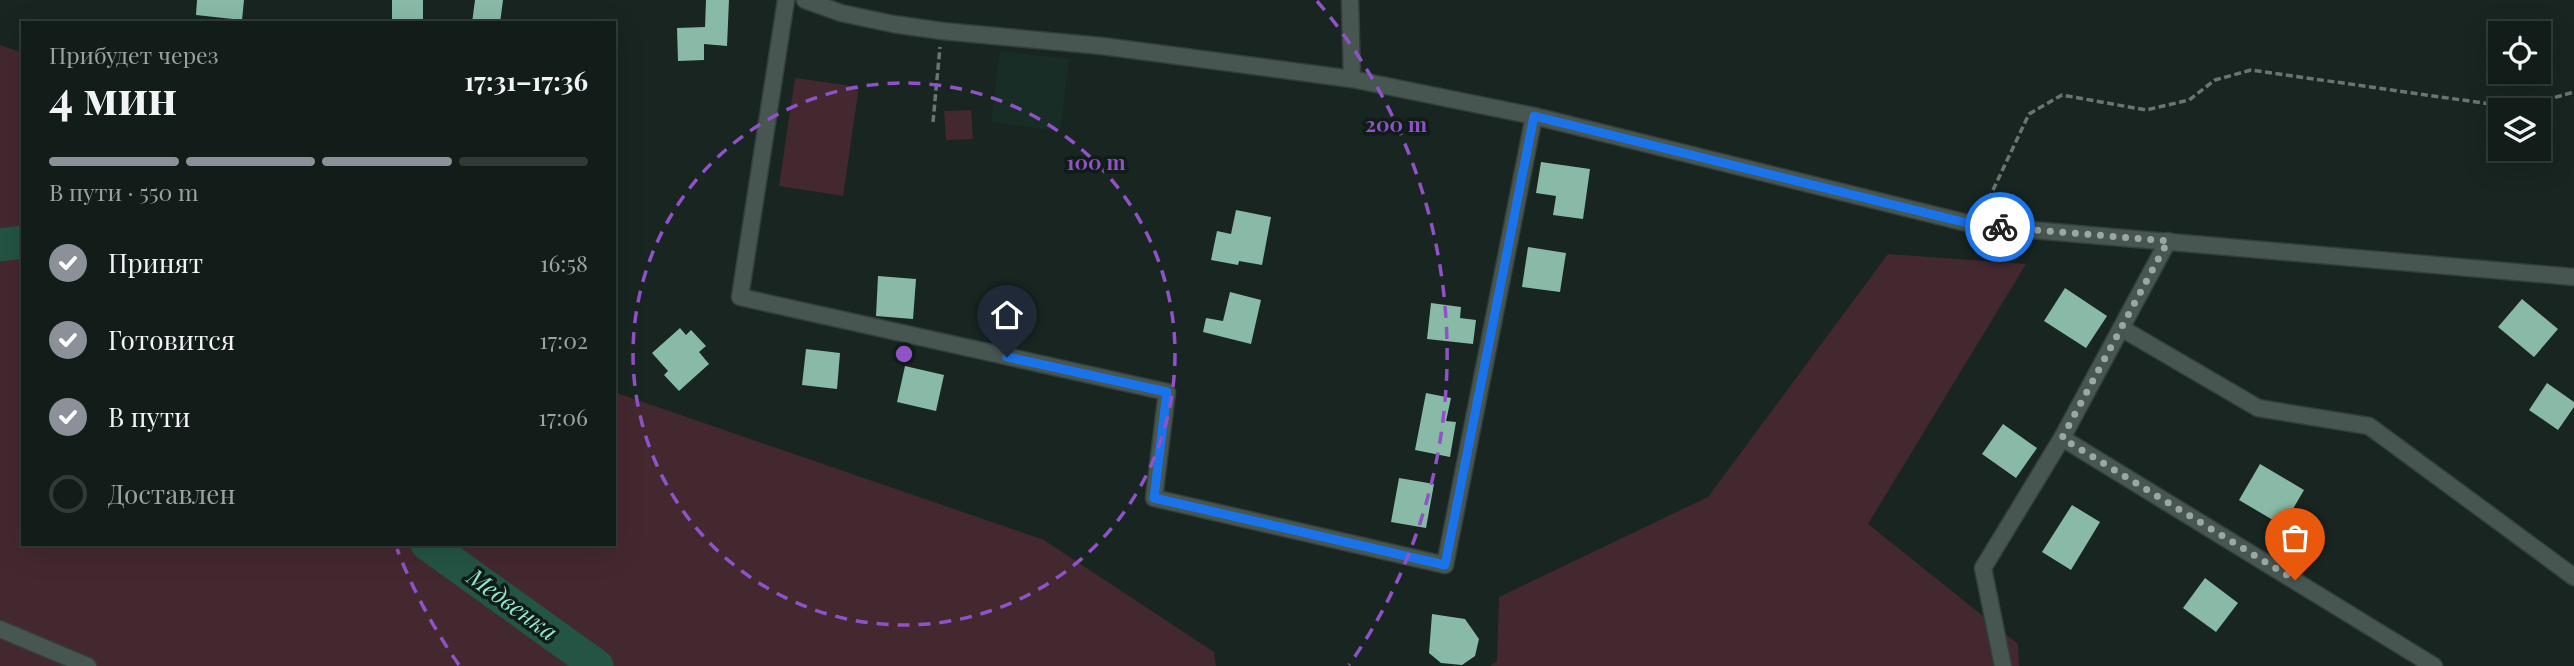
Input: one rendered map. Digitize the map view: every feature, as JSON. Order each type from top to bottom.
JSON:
[{"type":"street","points":[[786,0],[740,298],[1167,392],[1154,498],[1445,565],[1534,116]]},
{"type":"street","points":[[806,0],[841,13],[893,24],[1102,46],[1352,79],[1534,116],[1975,225],[2574,278]]},
{"type":"street","points":[[1350,0],[1352,79]]},
{"type":"street","points":[[2003,666],[1983,568],[2062,438],[2168,241]]},
{"type":"street","points":[[2121,328],[2258,408],[2369,426],[2574,577]]},
{"type":"street","points":[[2062,438],[2434,666]]},
{"type":"street","points":[[0,629],[88,666]]},
{"type":"path","points":[[933,122],[942,31]]},
{"type":"path","points":[[1975,225],[2029,114],[2062,95],[2146,110],[2189,100],[2215,80],[2251,70],[2518,108],[2574,92]]},
{"type":"shaded area","points":[[0,45],[21,52],[21,546],[616,546],[616,393],[1044,540],[1214,652],[1216,666],[0,666]]},
{"type":"shaded area","points":[[1000,51],[1069,59],[1060,131],[991,122]]},
{"type":"shaded area","points":[[795,78],[859,87],[843,196],[779,186]]},
{"type":"shaded area","points":[[971,110],[973,139],[946,140],[944,111]]},
{"type":"shaded area","points":[[1888,254],[2026,264],[1868,524],[2018,644],[2019,666],[1490,666],[1497,661],[1499,597],[1708,497]]},
{"type":"building","points":[[197,0],[244,0],[242,20],[196,15]]},
{"type":"building","points":[[392,0],[423,0],[423,21],[392,21]]},
{"type":"building","points":[[475,0],[503,0],[500,21],[472,21]]},
{"type":"building","points":[[706,0],[729,0],[727,46],[704,44],[704,60],[678,61],[677,28],[705,27]]},
{"type":"building","points":[[1541,162],[1590,169],[1583,219],[1553,215],[1556,196],[1536,193]]},
{"type":"building","points":[[1236,210],[1271,217],[1262,265],[1239,261],[1238,265],[1211,260],[1217,231],[1231,234]]},
{"type":"building","points":[[1528,247],[1566,253],[1560,292],[1522,287]]},
{"type":"building","points":[[878,276],[916,279],[913,319],[876,316]]},
{"type":"building","points":[[2065,288],[2107,316],[2086,348],[2044,321]]},
{"type":"building","points":[[1230,292],[1261,300],[1251,344],[1203,332],[1206,318],[1223,321]]},
{"type":"building","points":[[2522,299],[2558,329],[2534,357],[2498,327]]},
{"type":"building","points":[[1431,303],[1461,307],[1460,318],[1476,320],[1473,344],[1427,339]]},
{"type":"building","points":[[680,328],[686,335],[691,330],[706,346],[699,352],[709,364],[679,391],[664,375],[668,371],[652,353]]},
{"type":"building","points":[[806,349],[840,353],[837,389],[802,385]]},
{"type":"building","points":[[905,366],[944,375],[936,411],[897,402]]},
{"type":"building","points":[[2547,383],[2574,402],[2574,407],[2558,430],[2529,410]]},
{"type":"building","points":[[1426,393],[1451,398],[1446,421],[1456,422],[1450,457],[1415,450]]},
{"type":"building","points":[[2003,424],[2037,448],[2016,478],[1982,454]]},
{"type":"building","points":[[2260,464],[2304,490],[2283,526],[2239,500]]},
{"type":"building","points":[[1399,478],[1434,484],[1426,528],[1391,522]]},
{"type":"building","points":[[2072,505],[2100,522],[2071,570],[2042,552]]},
{"type":"building","points":[[2205,578],[2238,603],[2216,632],[2183,608]]},
{"type":"building","points":[[1432,614],[1465,619],[1479,639],[1475,656],[1462,665],[1441,663],[1429,653]]},
{"type":"waterway","name":"Медвенка","points":[[0,245],[21,242]]},
{"type":"waterway","name":"Медвенка","points":[[430,546],[597,666]]},
{"type":"way so far","points":[[2000,227],[2168,241],[2062,438],[2295,580]]},
{"type":"route","points":[[1007,357],[1167,392],[1154,498],[1445,565],[1534,116],[1975,225],[2000,227]]}]
